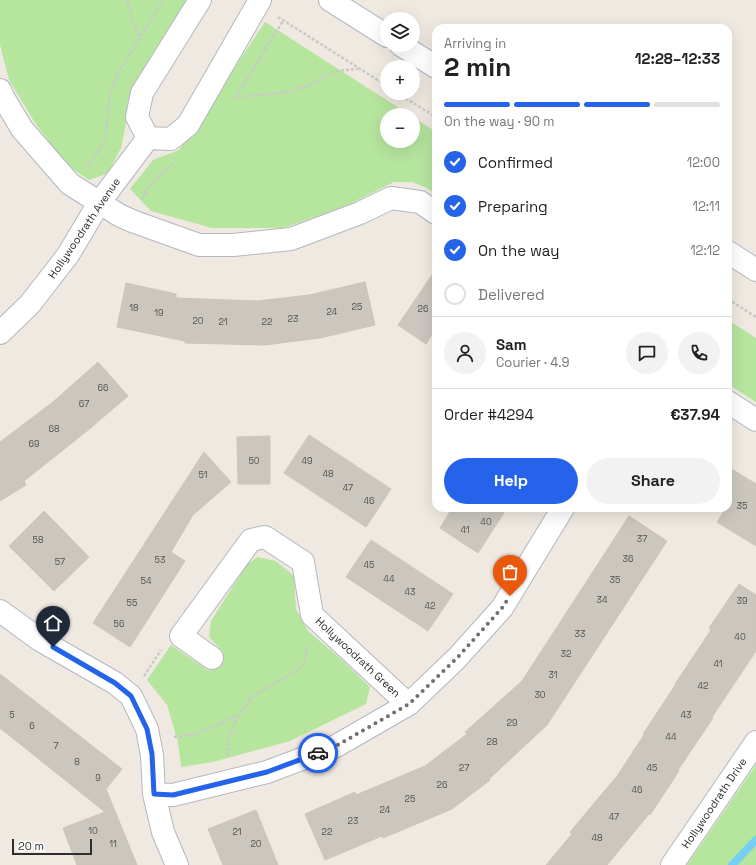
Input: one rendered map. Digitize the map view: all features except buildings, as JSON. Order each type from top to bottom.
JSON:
[{"type":"street","points":[[200,0],[142,93],[137,117],[148,138],[171,139],[188,125],[258,2]]},
{"type":"street","points":[[330,0],[380,32]]},
{"type":"street","points":[[413,52],[432,64]]},
{"type":"street","points":[[0,90],[22,130],[70,184],[119,215],[199,245],[234,245],[291,239],[360,213],[392,198],[420,202],[432,210]]},
{"type":"street","name":"Hollywoodrath Avenue","points":[[0,333],[30,304],[68,255],[99,203],[148,138]]},
{"type":"street","points":[[732,255],[756,270]]},
{"type":"street","points":[[732,405],[756,420]]},
{"type":"street","name":"Hollywoodrath Green","points":[[154,794],[173,795],[267,772],[336,746],[409,704],[457,658],[502,608],[561,512]]},
{"type":"street","name":"Hollywoodrath Green","points":[[181,636],[251,540],[265,538],[303,562],[312,615],[409,704]]},
{"type":"street","points":[[0,611],[40,640],[115,683],[131,696],[147,729],[152,754],[154,794],[163,832],[177,865]]},
{"type":"street","points":[[181,636],[212,658]]},
{"type":"street","name":"Hollywoodrath Drive","points":[[672,865],[756,742]]},
{"type":"path","points":[[127,0],[139,39]]},
{"type":"path","points":[[258,2],[380,82]]},
{"type":"path","points":[[235,97],[292,91],[314,83],[335,71],[359,69]]},
{"type":"path","points":[[409,100],[432,114]]},
{"type":"path","points":[[732,302],[756,317]]},
{"type":"path","points":[[232,780],[228,764],[229,737],[238,716],[253,696],[293,673],[305,663],[312,615]]},
{"type":"path","points":[[131,696],[168,640],[181,636]]},
{"type":"path","points":[[149,741],[195,734],[238,716]]},
{"type":"green space","points":[[0,0],[190,0],[129,109],[121,148],[108,173],[89,180],[67,165],[35,123],[9,80],[0,45]]},
{"type":"green space","points":[[265,22],[380,96],[380,100],[387,100],[399,108],[380,108],[380,148],[420,148],[420,122],[432,129],[432,191],[412,182],[394,182],[344,207],[283,228],[212,228],[151,211],[130,189],[153,160],[179,150]]},
{"type":"green space","points":[[732,323],[756,338],[756,402],[732,387]]},
{"type":"green space","points":[[257,557],[276,561],[294,576],[296,609],[308,631],[342,660],[370,687],[366,704],[290,741],[213,762],[181,767],[178,742],[167,705],[147,680],[171,645],[209,671],[221,650],[209,637],[211,621],[246,566]]},
{"type":"green space","points":[[756,765],[756,865],[687,865]]},
{"type":"waterway","points":[[732,865],[756,840]]},
{"type":"way so far","points":[[318,753],[336,746],[409,704],[457,658],[502,608],[510,596]]},
{"type":"route","points":[[53,647],[115,683],[131,696],[147,729],[152,754],[154,794],[173,795],[267,772],[318,753]]}]
